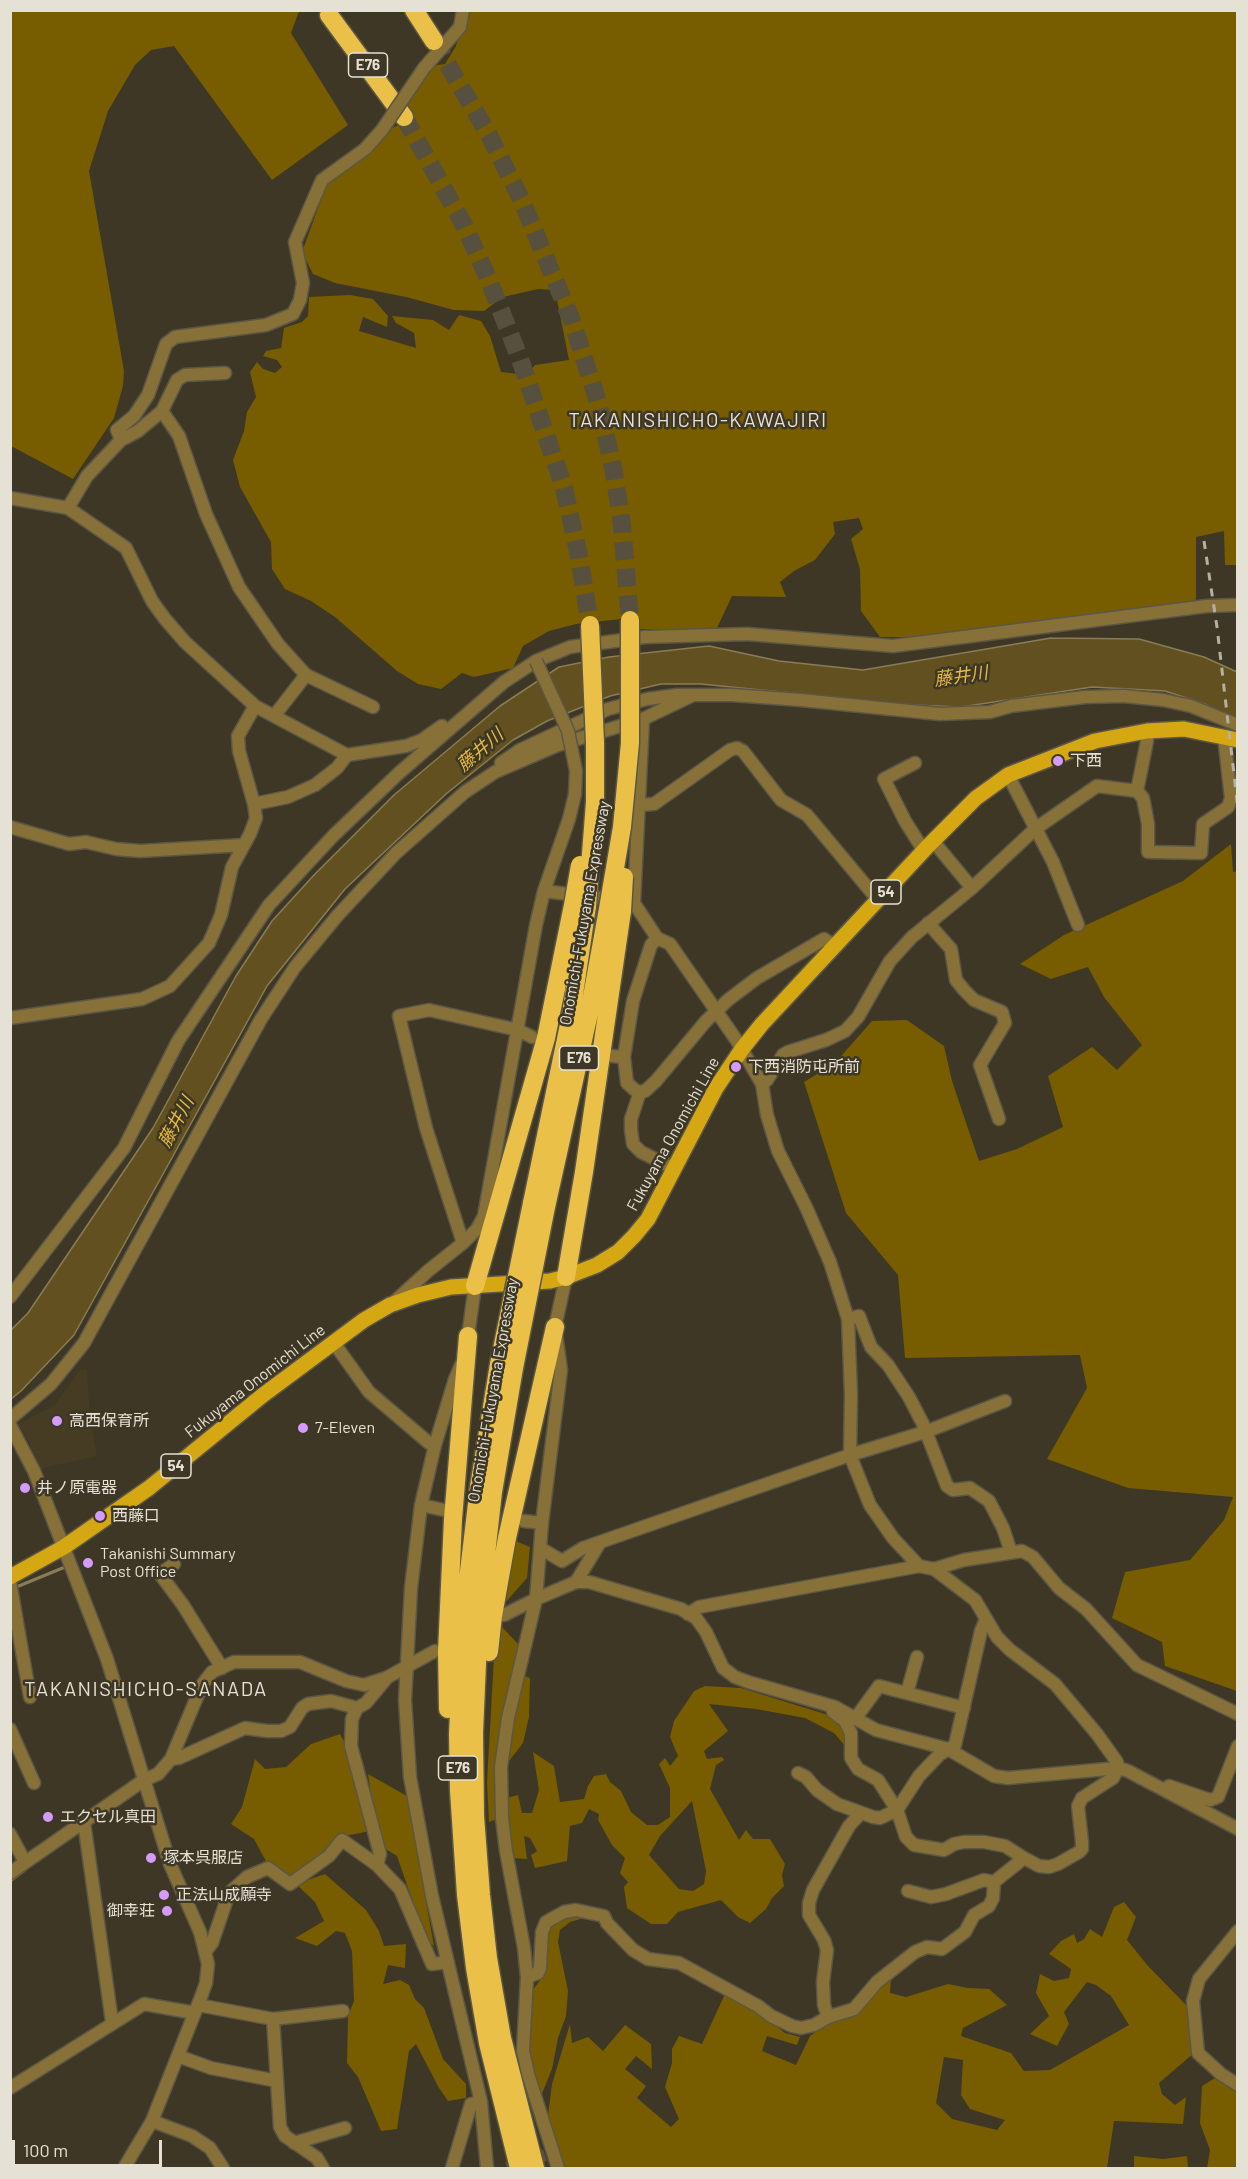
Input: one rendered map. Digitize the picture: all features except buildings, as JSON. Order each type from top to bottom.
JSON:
[{"type":"highway","points":[[414,10],[434,41]]},
{"type":"highway","name":"E76","points":[[329,15],[404,117]]},
{"type":"highway","name":"Onomichi-Fukuyama Expressway","points":[[539,1205],[589,1013],[621,908],[622,827],[630,743],[630,620]]},
{"type":"highway","name":"Onomichi-Fukuyama Expressway","points":[[519,2169],[488,2043],[475,1968],[462,1851],[458,1734],[464,1613],[479,1487],[539,1205],[571,1015],[580,906],[595,802],[590,625]]},
{"type":"highway","points":[[476,1286],[546,1038],[580,906]]},
{"type":"highway","points":[[566,1277],[586,1160],[621,908]]},
{"type":"highway","points":[[480,1895],[479,1778],[493,1616],[507,1538],[555,1327]]},
{"type":"highway","points":[[462,1851],[451,1755],[447,1652],[453,1519],[468,1336]]},
{"type":"highway","name":"Onomichi-Fukuyama Expressway","points":[[506,1366],[480,1617],[474,1733],[475,1816],[480,1895],[502,2038],[518,2108],[544,2158]]},
{"type":"main road","name":"Fukuyama Onomichi Line","points":[[10,1577],[64,1548],[149,1488],[263,1395],[364,1320],[390,1305],[417,1295],[440,1290],[550,1281],[597,1265],[618,1252],[648,1219],[716,1088],[742,1049],[928,846],[976,798],[1008,775],[1095,741],[1147,731],[1184,729],[1231,738]]},
{"type":"street","points":[[121,440],[117,430],[134,416],[148,395],[166,344],[175,337],[266,326],[293,314],[300,300],[303,283],[294,242],[322,180],[365,149],[382,130],[424,68],[460,27],[463,10]]},
{"type":"street","points":[[68,508],[87,476],[121,440],[138,431],[162,411],[177,380],[185,375],[225,373]]},
{"type":"street","points":[[162,411],[179,436],[206,514],[239,587],[278,644],[306,675],[373,707]]},
{"type":"street","points":[[10,498],[40,501],[68,508],[126,548],[152,601],[185,642],[255,706],[347,755],[406,746],[422,740],[504,682],[536,662],[570,647],[645,637],[747,634],[893,646],[1207,606],[1238,605]]},
{"type":"street","points":[[390,1305],[477,1229],[487,1205],[543,891],[569,819],[575,794],[576,771],[568,731],[536,662]]},
{"type":"street","points":[[274,716],[306,675]]},
{"type":"street","points":[[10,1297],[124,1148],[178,1041],[269,905],[333,836],[399,773],[504,682]]},
{"type":"street","points":[[495,772],[493,769],[520,750],[608,709],[647,699],[677,695],[801,699],[940,714],[990,712],[1011,706],[1085,697],[1124,696],[1163,700],[1191,706],[1238,725]]},
{"type":"street","points":[[10,1419],[51,1384],[84,1343],[261,1019],[295,967],[338,915],[396,853],[465,792],[495,772],[558,745],[643,718],[691,696]]},
{"type":"street","points":[[10,1018],[142,999],[170,986],[209,943],[221,915],[232,867],[256,818],[239,751],[238,736],[255,706]]},
{"type":"street","points":[[621,908],[640,805],[643,718]]},
{"type":"street","points":[[1137,791],[1147,731]]},
{"type":"street","points":[[762,1083],[767,1080],[783,1055],[844,1031],[858,1017],[890,961],[912,937],[972,888],[1035,829],[1097,786],[1137,791],[1143,798],[1148,824],[1148,852],[1201,853],[1203,824],[1228,807],[1231,798],[1231,738]]},
{"type":"street","points":[[640,805],[654,804],[736,748],[743,752],[781,800],[807,815],[878,900]]},
{"type":"street","points":[[254,804],[288,797],[315,785],[337,768],[347,755]]},
{"type":"street","points":[[915,763],[884,779],[904,821],[972,888]]},
{"type":"street","points":[[1008,775],[1053,862],[1078,925]]},
{"type":"street","points":[[10,827],[69,844],[86,842],[116,849],[140,851],[244,845]]},
{"type":"street","points":[[543,891],[621,908],[657,938],[670,944],[742,1049],[762,1083],[767,1115],[778,1151],[830,1262],[848,1319],[851,1395],[849,1455],[870,1505],[893,1538],[919,1566]]},
{"type":"street","points":[[928,923],[951,949],[957,980],[963,990],[974,1000],[1002,1012],[1005,1023],[980,1065],[999,1119]]},
{"type":"street","points":[[657,938],[651,945],[618,1056],[627,1083],[640,1092],[645,1091],[656,1081],[716,1010],[757,978],[825,939],[835,946]]},
{"type":"street","points":[[463,1243],[426,1128],[399,1016],[429,1010],[518,1029],[532,1037]]},
{"type":"street","points":[[640,1092],[631,1119],[633,1144],[641,1152],[675,1169]]},
{"type":"street","points":[[558,2169],[544,2158],[523,2051],[527,1977],[524,1948],[506,1851],[502,1818],[501,1767],[508,1718],[536,1599],[542,1523],[561,1370],[555,1327],[566,1277]]},
{"type":"street","points":[[476,1286],[468,1336],[435,1445],[421,1505],[411,1588],[405,1700],[410,1777],[425,1864],[481,2102],[487,2169]]},
{"type":"street","points":[[848,1319],[859,1316],[871,1347],[888,1365],[909,1397],[923,1424],[947,1486],[953,1490],[970,1488],[988,1502],[1003,1528],[1011,1552]]},
{"type":"street","points":[[334,1343],[369,1392],[429,1443],[435,1445]]},
{"type":"street","points":[[540,1548],[562,1561],[583,1548],[849,1455],[925,1432],[1005,1401]]},
{"type":"street","points":[[10,1425],[34,1471],[107,1659],[170,1864],[200,1932],[208,1964],[206,1983],[152,2121],[124,2169]]},
{"type":"street","points":[[421,1505],[444,1510]]},
{"type":"street","points":[[524,1521],[542,1523]]},
{"type":"street","points":[[576,1582],[599,1544]]},
{"type":"street","points":[[933,1569],[964,1560],[1022,1551],[1033,1557],[1059,1588],[1086,1609],[1137,1665],[1238,1714]]},
{"type":"street","points":[[174,1564],[160,1574],[183,1605],[222,1668]]},
{"type":"street","points":[[688,1614],[699,1607],[919,1566],[933,1569],[975,1600],[997,1637],[1055,1684],[1097,1734],[1117,1762],[1118,1768],[1113,1778],[1082,1798],[1078,1806],[1082,1849],[1058,1864],[1049,1867],[1039,1866],[1005,1846],[984,1842],[964,1842],[954,1844],[944,1850],[914,1845],[906,1837],[897,1810],[878,1780],[858,1768],[851,1758],[851,1733],[845,1721],[825,1708],[825,1705]]},
{"type":"street","points":[[10,1582],[30,1697]]},
{"type":"street","points":[[504,1615],[576,1582],[589,1582],[681,1608],[696,1618],[706,1632],[723,1668],[748,1683],[835,1707],[876,1730],[948,1749],[994,1776],[1008,1778],[1118,1768],[1128,1770],[1238,1829]]},
{"type":"street","points":[[798,1773],[806,1777],[818,1790],[837,1804],[861,1813],[880,1818],[897,1810],[919,1776],[939,1755],[955,1745],[981,1630],[986,1619]]},
{"type":"street","points":[[10,1873],[144,1780],[158,1774],[171,1759],[202,1685],[212,1672],[234,1662],[300,1662],[346,1681],[364,1685],[386,1678],[435,1651]]},
{"type":"street","points":[[907,1693],[917,1657]]},
{"type":"street","points":[[377,1865],[380,1854],[351,1746],[352,1719],[386,1678]]},
{"type":"street","points":[[362,1706],[369,1691],[364,1685]]},
{"type":"street","points":[[855,1719],[879,1686],[963,1708]]},
{"type":"street","points":[[171,1759],[179,1758],[245,1728],[281,1731],[290,1727],[302,1708],[308,1704],[331,1701],[362,1706]]},
{"type":"street","points":[[10,1729],[34,1783]]},
{"type":"street","points":[[1163,1789],[1170,1786],[1210,1800],[1218,1797],[1238,1746]]},
{"type":"street","points":[[828,2017],[824,2005],[823,1982],[827,1950],[824,1940],[809,1915],[809,1903],[813,1890],[849,1826],[861,1813]]},
{"type":"street","points":[[84,1822],[112,2022]]},
{"type":"street","points":[[10,1834],[25,1862]]},
{"type":"street","points":[[205,1952],[212,1943],[229,1893],[247,1877],[268,1868],[290,1884],[329,1856],[342,1840],[377,1865],[400,1888],[432,1964],[448,1962]]},
{"type":"street","points":[[527,1977],[538,1973],[540,1968],[542,1932],[546,1922],[564,1912],[576,1910],[604,1917],[633,1950],[648,1959],[679,1963],[792,2026],[801,2028],[814,2025],[828,2017],[854,2009],[877,1982],[915,1952],[927,1947],[942,1949],[965,1932],[974,1915],[989,1906],[993,1898],[994,1882],[1024,1858]]},
{"type":"street","points":[[908,1891],[931,1897],[984,1880],[994,1882]]},
{"type":"street","points":[[1238,1931],[1199,1979],[1193,2001],[1198,2053],[1221,2074],[1238,2085]]},
{"type":"street","points":[[10,2088],[144,2004],[273,2019],[343,2010]]},
{"type":"street","points":[[273,2019],[280,2127],[285,2136],[317,2158],[323,2168]]},
{"type":"street","points":[[178,2056],[211,2068],[277,2081]]},
{"type":"street","points":[[452,2169],[471,2104],[481,2102]]},
{"type":"street","points":[[152,2121],[192,2136],[210,2148],[223,2169]]},
{"type":"street","points":[[294,2143],[345,2128]]},
{"type":"shaded area","points":[[10,11],[299,11],[291,33],[348,125],[272,180],[174,46],[151,50],[135,65],[108,111],[89,171],[124,371],[123,386],[114,418],[73,479],[11,446]]},
{"type":"shaded area","points":[[470,11],[1237,11],[1237,565],[1225,565],[1224,531],[1196,537],[1196,600],[936,637],[880,637],[861,611],[860,569],[851,539],[863,529],[859,518],[833,522],[835,534],[815,560],[794,571],[780,582],[786,597],[732,596],[716,630],[640,629],[639,617],[576,624],[549,631],[523,646],[513,668],[474,677],[462,673],[441,689],[418,684],[397,671],[335,617],[311,601],[285,589],[272,569],[271,542],[240,487],[233,460],[244,431],[247,412],[256,397],[250,372],[257,362],[263,369],[275,373],[282,367],[277,360],[263,356],[266,351],[281,348],[284,328],[302,322],[308,316],[309,297],[350,295],[373,299],[388,316],[387,327],[363,317],[359,331],[416,348],[414,333],[396,323],[392,316],[433,320],[449,330],[459,315],[481,321],[490,336],[501,372],[527,375],[535,365],[569,360],[555,290],[538,289],[503,297],[484,311],[454,310],[406,297],[335,283],[313,274],[302,252],[327,183],[368,153],[392,128],[403,123],[410,115],[408,104],[431,66],[445,64],[456,46],[465,15]]},
{"type":"shaded area","points":[[1231,844],[1233,872],[1238,871],[1237,1691],[1165,1666],[1162,1642],[1112,1618],[1125,1572],[1190,1560],[1224,1520],[1233,1497],[1128,1488],[1047,1459],[1087,1388],[1080,1355],[905,1358],[898,1275],[846,1213],[804,1082],[835,1063],[872,1021],[907,1020],[944,1046],[952,1081],[979,1161],[1017,1149],[1063,1127],[1048,1076],[1092,1047],[1117,1070],[1142,1045],[1104,997],[1088,967],[1051,979],[1020,964],[1064,935],[1183,881]]},
{"type":"shaded area","name":"高西保育所","points":[[80,1370],[87,1370],[90,1419],[97,1456],[39,1469],[30,1444],[18,1424],[54,1406]]},
{"type":"shaded area","points":[[513,1540],[530,1547],[527,1578],[504,1604]]},
{"type":"shaded area","points":[[502,1627],[520,1646],[494,1772],[498,1819],[489,1822],[487,1782],[494,1657]]},
{"type":"shaded area","points":[[521,1675],[530,1678],[529,1717],[523,1743],[509,1761],[505,1759]]},
{"type":"shaded area","points":[[705,1686],[741,1688],[825,1714],[842,1725],[847,1735],[846,1747],[834,1733],[805,1718],[756,1709],[709,1704],[728,1731],[704,1751],[707,1759],[722,1757],[724,1760],[716,1765],[710,1789],[739,1840],[746,1830],[753,1839],[770,1839],[785,1864],[782,1875],[784,1886],[772,1898],[766,1909],[750,1923],[738,1917],[721,1900],[678,1912],[667,1924],[651,1924],[627,1908],[624,1887],[628,1882],[620,1873],[625,1858],[612,1845],[598,1820],[599,1814],[589,1809],[582,1823],[570,1826],[567,1861],[535,1868],[531,1855],[537,1851],[530,1838],[524,1836],[527,1859],[513,1858],[507,1798],[518,1795],[522,1813],[532,1813],[539,1790],[533,1752],[554,1766],[560,1802],[584,1799],[594,1776],[606,1774],[610,1782],[621,1791],[631,1812],[647,1825],[658,1825],[670,1817],[670,1788],[659,1764],[665,1758],[670,1766],[678,1756],[670,1737],[674,1721],[694,1691]],"holes":[[[692,1801],[706,1871],[704,1884],[693,1891],[679,1889],[649,1855],[660,1836]]]},
{"type":"shaded area","points":[[340,1734],[349,1751],[370,1831],[340,1837],[329,1854],[291,1881],[268,1865],[254,1839],[231,1824],[242,1807],[255,1759],[265,1769],[286,1767],[311,1744]]},
{"type":"shaded area","points":[[368,1774],[407,1796],[434,1946],[426,1940],[397,1856],[384,1848],[377,1833]]},
{"type":"shaded area","points":[[325,1874],[366,1910],[379,1931],[384,1946],[406,1944],[405,1968],[388,1965],[383,1984],[400,1980],[409,1985],[415,1999],[424,2008],[443,2059],[466,2084],[466,2098],[448,2101],[416,2044],[409,2051],[397,2129],[381,2131],[358,2077],[347,2063],[348,2016],[354,2001],[352,1951],[345,1933],[336,1931],[317,1946],[295,1938],[324,1921],[315,1902],[296,1884]]},
{"type":"shaded area","points":[[1124,1902],[1136,1917],[1127,1940],[1148,1966],[1190,2009],[1193,2054],[1159,2083],[1162,2094],[1175,2105],[1186,2097],[1183,2124],[1114,2121],[1107,2168],[564,2168],[548,2116],[552,2084],[570,2024],[572,2043],[588,2037],[603,2051],[625,2025],[651,2044],[652,2069],[636,2056],[625,2069],[646,2086],[637,2098],[671,2127],[679,2119],[665,2087],[672,2063],[672,2049],[679,2036],[702,2044],[725,1994],[753,2008],[785,2033],[800,2037],[797,2045],[767,2036],[762,2051],[796,2065],[810,2036],[832,2020],[853,2016],[879,1986],[891,1978],[890,1993],[906,1997],[948,1984],[989,1989],[1007,2005],[963,2028],[961,2036],[1011,2053],[1024,2071],[1050,2070],[1129,2025],[1111,1996],[1096,1985],[1087,1982],[1064,2012],[1069,2024],[1057,2046],[1030,2034],[1049,2016],[1036,1993],[1040,1974],[1054,1981],[1069,1978],[1071,1969],[1049,1954],[1061,1941],[1074,1934],[1077,1943],[1084,1939],[1090,1929],[1102,1937],[1114,1907]],"holes":[[[944,2057],[963,2060],[961,2095],[970,2109],[1005,2120],[997,2130],[952,2119],[936,2103]]]},
{"type":"shaded area","points":[[576,1912],[584,1918],[570,1922],[560,1930],[558,1942],[568,1991],[566,2016],[558,2038],[552,2069],[541,2096],[534,2076],[529,2046],[532,1991],[544,1975],[545,1937],[551,1925]]},
{"type":"shaded area","points":[[1215,2078],[1237,2093],[1237,2168],[1207,2168],[1210,2150],[1200,2123],[1202,2086]]},
{"type":"shaded area","points":[[1134,2156],[1163,2159],[1187,2156],[1188,2168],[1134,2168]]},
{"type":"water","name":"藤井川","points":[[1051,638],[1139,639],[1204,657],[1237,672],[1237,722],[1205,704],[1165,691],[1092,687],[961,707],[912,705],[701,684],[661,684],[610,696],[547,721],[513,740],[446,794],[345,889],[267,986],[74,1335],[11,1399],[11,1330],[28,1313],[153,1128],[236,976],[272,921],[314,875],[394,795],[500,706],[559,667],[609,657],[709,646],[779,661],[863,670]]},
{"type":"waterway","points":[[14,1588],[65,1567]]},
{"type":"waterway","points":[[10,1881],[25,1870]]},
{"type":"tunnel","points":[[434,41],[489,135],[521,199],[572,321],[599,405],[614,472],[622,525],[630,620]]},
{"type":"tunnel","points":[[404,117],[464,225],[520,359],[564,488],[579,556],[590,625]]},
{"type":"tunnel","points":[[507,2168],[545,2155]]},
{"type":"railway","points":[[1204,541],[1217,627],[1238,809]]},
{"type":"place","name":"下西","points":[[1058,761]]},
{"type":"place","name":"下西消防屯所前","points":[[736,1067]]},
{"type":"place","name":"高西保育所","points":[[57,1421]]},
{"type":"place","name":"7-Eleven","points":[[303,1428]]},
{"type":"place","name":"井ノ原電器","points":[[25,1488]]},
{"type":"place","name":"西藤口","points":[[100,1516]]},
{"type":"place","name":"Takanishi Summary Post Office","points":[[88,1563]]},
{"type":"place","name":"エクセル真田","points":[[48,1817]]},
{"type":"place","name":"塚本呉服店","points":[[151,1858]]},
{"type":"place","name":"正法山成願寺","points":[[164,1895]]},
{"type":"place","name":"御幸荘","points":[[167,1911]]},
{"type":"district","name":"TAKANISHICHO-KAWAJIRI","points":[[698,420]]},
{"type":"district","name":"TAKANISHICHO-SANADA","points":[[146,1689]]}]
